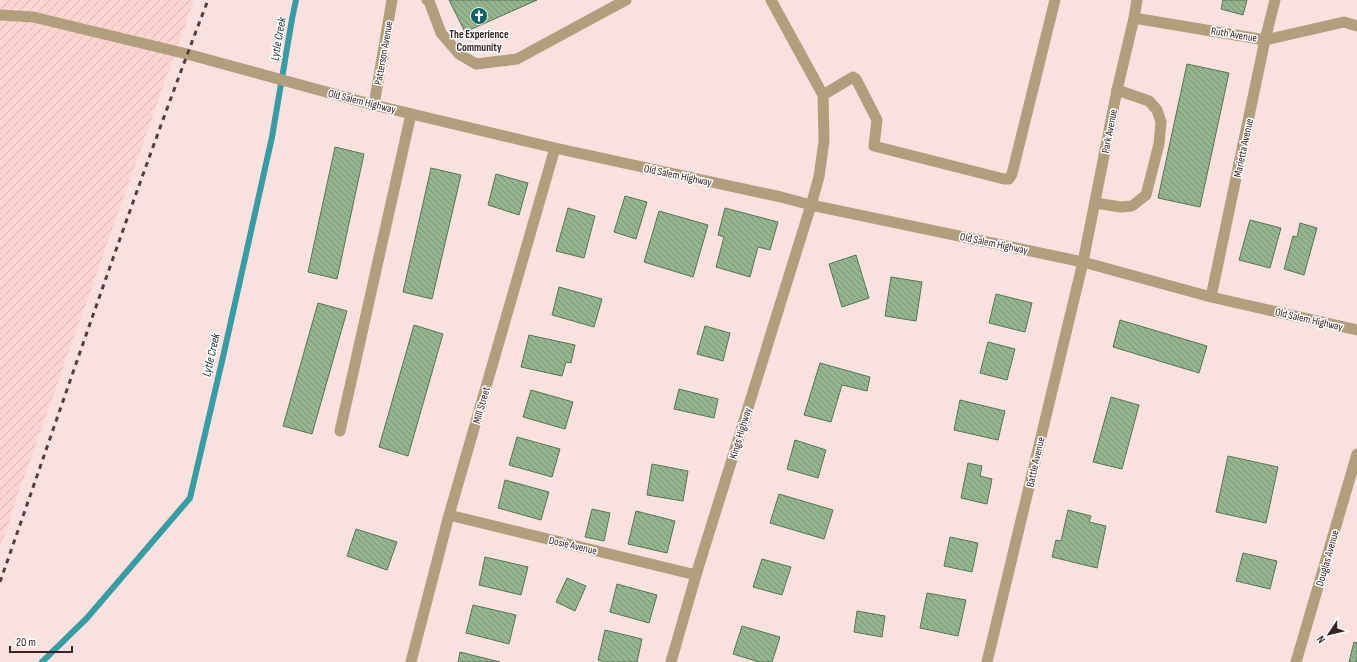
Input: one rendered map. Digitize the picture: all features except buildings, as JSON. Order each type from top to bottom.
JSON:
[{"type":"street","name":"Patterson Avenue","points":[[374,105],[392,0]]},
{"type":"street","points":[[427,0],[429,1],[441,33],[459,54],[476,64],[517,59],[626,0]]},
{"type":"street","points":[[771,0],[823,95],[853,77],[856,80],[877,120],[874,146],[1004,179],[1009,179],[1012,174],[1055,0]]},
{"type":"street","name":"Park Avenue","points":[[1083,262],[1137,0]]},
{"type":"street","name":"Marietta Avenue","points":[[1211,297],[1275,0]]},
{"type":"street","name":"Old Salem Highway","points":[[0,15],[33,17],[187,54],[411,114],[555,148],[781,197],[811,205],[1083,262],[1211,297],[1357,330]]},
{"type":"street","name":"Ruth Avenue","points":[[1134,18],[1266,40],[1344,22],[1357,26]]},
{"type":"street","points":[[1095,203],[1121,207],[1132,206],[1146,195],[1158,144],[1161,122],[1157,110],[1149,101],[1118,90]]},
{"type":"street","name":"Kings Highway","points":[[672,662],[696,574],[819,177],[824,141],[823,95]]},
{"type":"street","points":[[340,431],[411,114]]},
{"type":"street","name":"Mill Street","points":[[411,662],[449,515],[555,148]]},
{"type":"street","name":"Battle Avenue","points":[[987,662],[1083,262]]},
{"type":"street","name":"Douglas Avenue","points":[[1296,662],[1357,454]]},
{"type":"street","name":"Dosie Avenue","points":[[449,515],[696,574]]},
{"type":"shaded area","points":[[0,0],[194,0],[0,549]]},
{"type":"waterway","name":"Lytle Creek","points":[[42,662],[87,618],[190,498],[272,137],[296,0]]},
{"type":"railway","points":[[0,582],[128,217],[208,0]]},
{"type":"place","name":"The Experience Community","points":[[479,16]]}]
